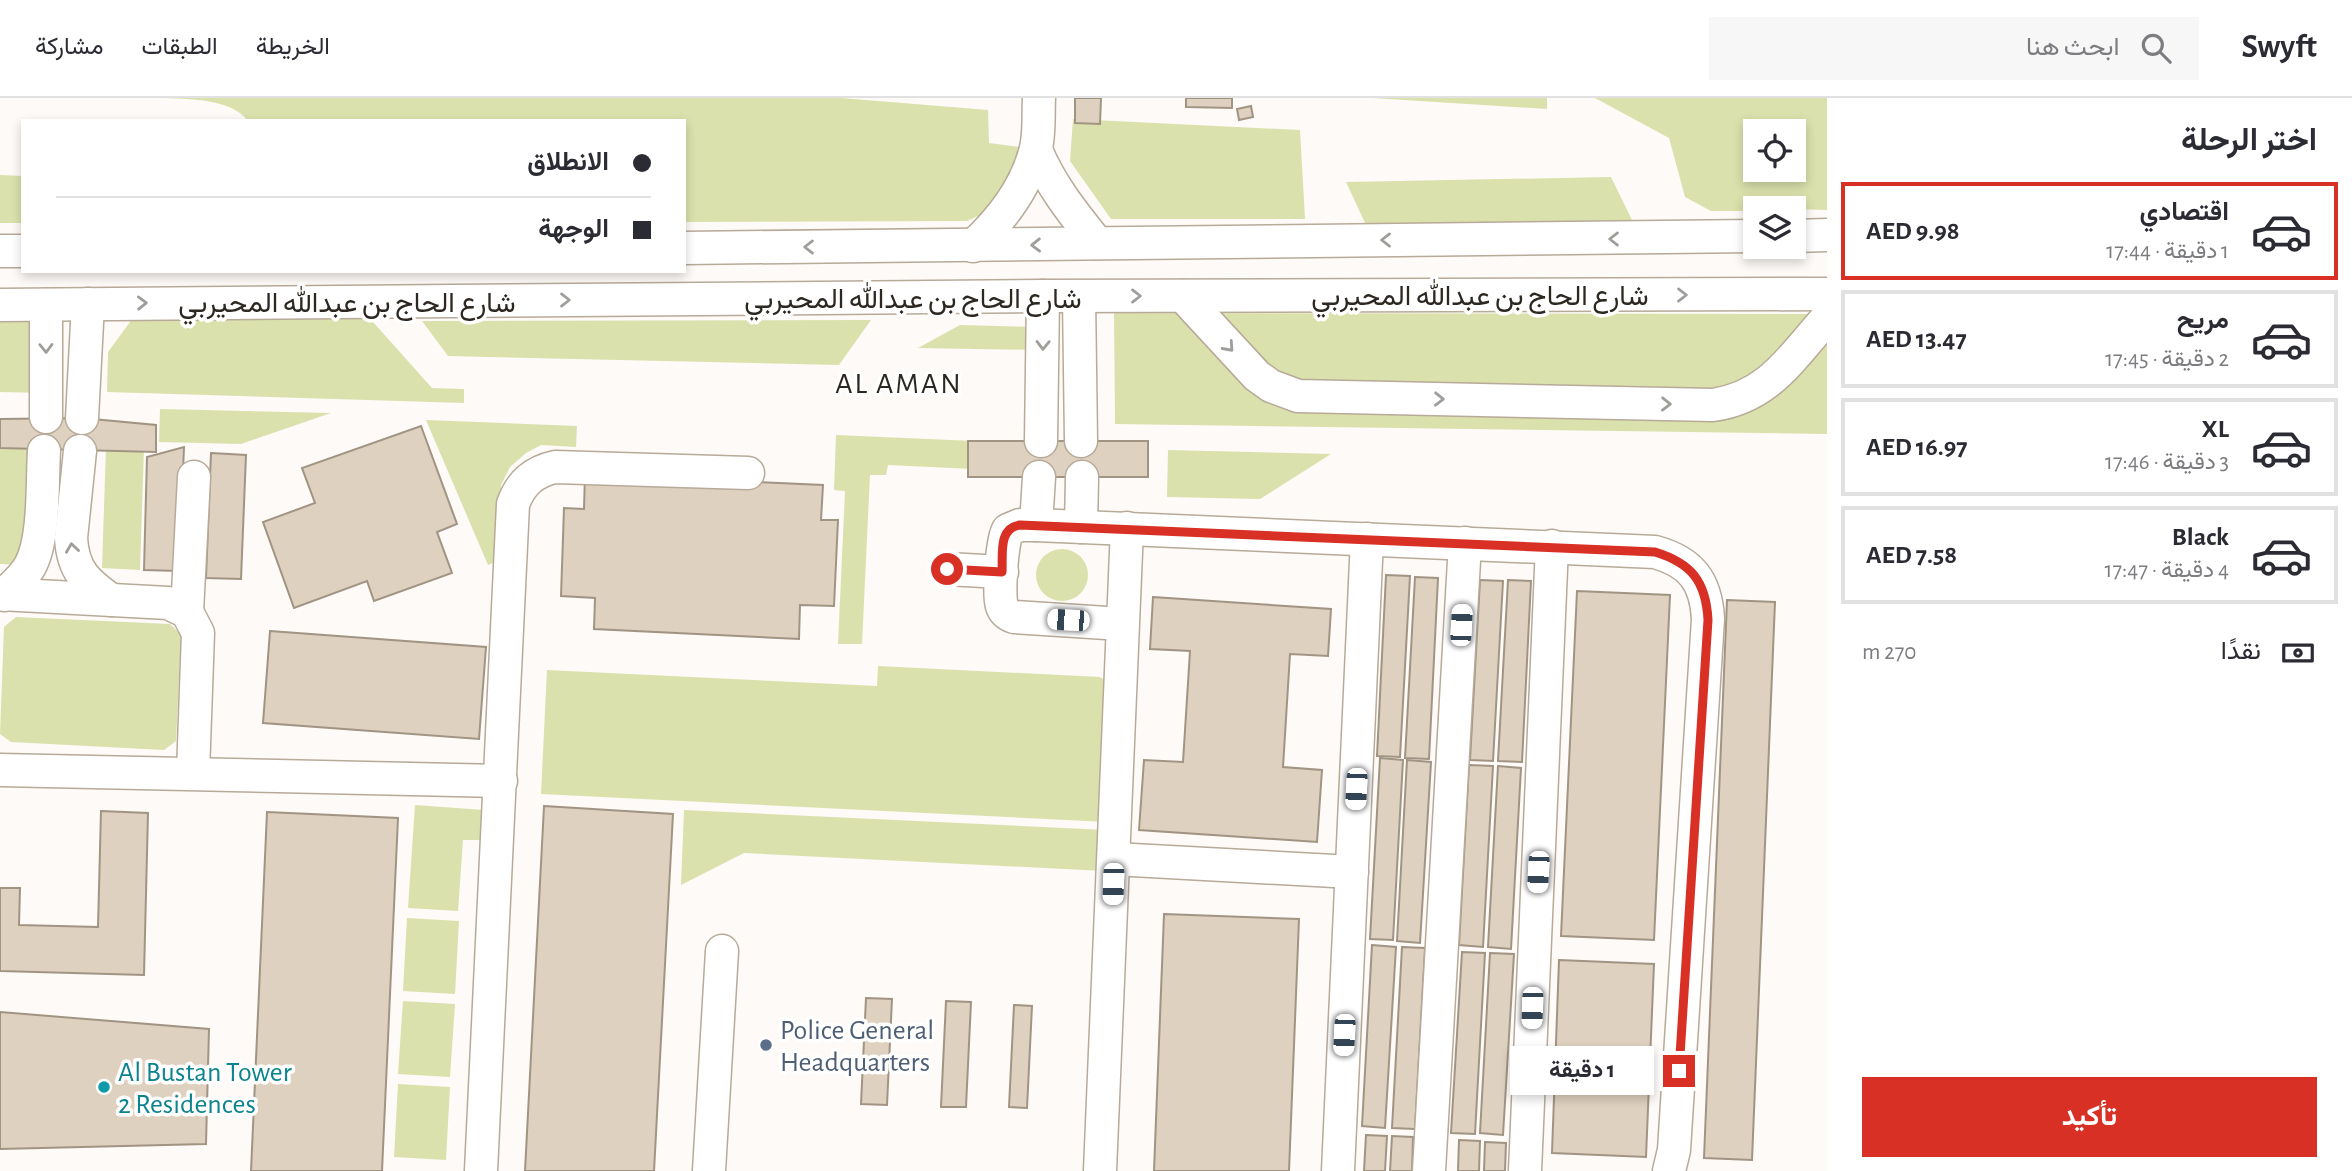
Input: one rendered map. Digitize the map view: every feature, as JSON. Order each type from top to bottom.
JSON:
[{"type":"street","points":[[973,246],[994,226],[1012,203],[1026,177],[1036,150],[1039,98]]},
{"type":"street","points":[[1036,150],[1046,175],[1060,198],[1097,243]]},
{"type":"street","points":[[1806,236],[1827,235]]},
{"type":"street","name":"شارع الحاج بن عبدالله المحيربي","points":[[686,248],[1743,236]]},
{"type":"street","points":[[0,251],[21,251]]},
{"type":"street","name":"شارع الحاج بن عبدالله المحيربي","points":[[0,305],[1043,296],[1827,294]]},
{"type":"street","points":[[1041,441],[1043,296]]},
{"type":"street","points":[[1183,296],[1257,376],[1271,386],[1298,397],[1713,405],[1748,396],[1766,384],[1827,318]]},
{"type":"street","points":[[1079,297],[1081,441]]},
{"type":"street","points":[[46,305],[46,404],[82,405],[88,304]]},
{"type":"street","points":[[1042,394],[1080,394]]},
{"type":"street","points":[[2,595],[22,577],[35,555],[44,450]]},
{"type":"street","points":[[80,451],[71,538],[75,563],[88,584],[111,600]]},
{"type":"street","points":[[481,1171],[512,512],[518,491],[528,479],[555,467],[748,473]]},
{"type":"street","points":[[193,773],[198,633],[187,612],[194,477]]},
{"type":"street","points":[[1036,525],[1039,477]]},
{"type":"street","points":[[1081,527],[1082,477]]},
{"type":"street","points":[[41,499],[74,503]]},
{"type":"street","points":[[1122,624],[1014,617],[1003,610],[1004,535],[1013,526],[1036,525],[1552,547],[1655,552],[1673,557],[1688,568],[1700,583],[1707,600],[1708,620],[1674,1150],[1669,1171]]},
{"type":"street","points":[[1100,1171],[1128,528]]},
{"type":"street","points":[[1338,1171],[1367,539]]},
{"type":"street","points":[[1429,1171],[1465,543]]},
{"type":"street","points":[[1525,1171],[1552,547]]},
{"type":"street","points":[[947,569],[1002,572]]},
{"type":"street","points":[[2,595],[168,603],[187,612]]},
{"type":"street","points":[[0,770],[501,781]]},
{"type":"street","points":[[1114,859],[1352,872]]},
{"type":"street","points":[[709,1171],[722,951]]},
{"type":"green space","points":[[159,98],[841,98],[988,110],[989,143],[1021,147],[1022,169],[995,208],[967,221],[686,222],[686,119],[246,119],[231,108],[195,100]]},
{"type":"green space","points":[[1373,98],[1547,98],[1547,109]]},
{"type":"green space","points":[[1595,98],[1827,98],[1827,210],[1806,209],[1806,196],[1743,196],[1743,211],[1711,211],[1685,197],[1669,138]]},
{"type":"green space","points":[[1073,119],[1300,130],[1305,219],[1111,219],[1070,161]]},
{"type":"green space","points":[[0,175],[21,176],[21,223],[0,223]]},
{"type":"green space","points":[[1611,177],[1632,220],[1366,225],[1346,182]]},
{"type":"green space","points":[[138,311],[365,313],[432,388],[464,389],[464,403],[107,392],[108,352]]},
{"type":"green space","points":[[0,313],[33,313],[44,393],[0,392]]},
{"type":"green space","points":[[1114,313],[1827,314],[1827,434],[1115,424]]},
{"type":"green space","points":[[871,320],[839,365],[448,356],[422,321]]},
{"type":"green space","points":[[960,325],[1040,327],[1039,350],[918,348]]},
{"type":"green space","points":[[160,409],[331,413],[241,444],[159,442]]},
{"type":"green space","points":[[426,420],[577,426],[576,447],[541,445],[526,453],[510,467],[501,485],[505,558],[488,565]]},
{"type":"green space","points":[[836,435],[974,441],[973,469],[888,465],[886,475],[870,475],[862,644],[838,644],[845,491],[834,490]]},
{"type":"green space","points":[[0,442],[30,443],[25,565],[0,564]]},
{"type":"green space","points":[[106,447],[144,448],[140,570],[102,568]]},
{"type":"green space","points":[[1168,450],[1331,454],[1260,499],[1167,497]]},
{"type":"green space","points":[[1062,549],[1072,551],[1080,557],[1086,565],[1086,585],[1080,593],[1072,599],[1062,601],[1052,599],[1044,593],[1038,585],[1036,575],[1038,565],[1044,557],[1052,551]]},
{"type":"green space","points":[[16,617],[170,624],[181,635],[176,741],[164,750],[11,742],[0,734],[4,627]]},
{"type":"green space","points":[[878,666],[1100,677],[1114,686],[1107,822],[541,794],[547,670],[877,686]]},
{"type":"green space","points":[[415,805],[484,810],[482,840],[463,840],[458,911],[408,908]]},
{"type":"green space","points":[[684,810],[1106,830],[1104,871],[744,853],[681,885]]},
{"type":"green space","points":[[407,918],[459,921],[455,994],[403,991]]},
{"type":"green space","points":[[403,1001],[455,1004],[450,1077],[398,1074]]},
{"type":"green space","points":[[398,1084],[450,1087],[446,1160],[394,1157]]},
{"type":"building","points":[[1075,98],[1101,98],[1100,124],[1075,123]]},
{"type":"building","points":[[1186,98],[1232,98],[1232,108],[1186,107]]},
{"type":"building","points":[[1251,106],[1253,117],[1239,120],[1237,109]]},
{"type":"building","points":[[82,418],[156,425],[156,452],[0,448],[0,419]]},
{"type":"building","points":[[421,426],[457,524],[437,532],[452,573],[374,601],[367,581],[294,608],[263,522],[315,503],[302,468]]},
{"type":"building","points":[[968,441],[1148,441],[1148,477],[968,477]]},
{"type":"building","points":[[184,447],[179,571],[144,570],[147,457]]},
{"type":"building","points":[[211,453],[246,455],[241,579],[206,578]]},
{"type":"building","points":[[585,474],[823,485],[821,520],[838,520],[834,606],[800,605],[799,639],[594,629],[595,598],[561,596],[564,508],[584,509]]},
{"type":"building","points":[[1386,575],[1410,576],[1400,757],[1377,756]]},
{"type":"building","points":[[1415,577],[1438,578],[1429,759],[1405,758]]},
{"type":"building","points":[[1480,580],[1503,581],[1493,761],[1470,760]]},
{"type":"building","points":[[1508,580],[1531,581],[1522,762],[1498,761]]},
{"type":"building","points":[[1577,591],[1670,595],[1654,940],[1561,936]]},
{"type":"building","points":[[1153,597],[1331,609],[1328,656],[1290,654],[1283,767],[1322,770],[1317,842],[1139,830],[1144,760],[1183,762],[1190,651],[1150,649]]},
{"type":"building","points":[[1727,600],[1775,602],[1752,1160],[1704,1158]]},
{"type":"building","points":[[270,631],[486,647],[479,739],[263,723]]},
{"type":"building","points":[[1380,758],[1403,760],[1393,940],[1370,939]]},
{"type":"building","points":[[1407,760],[1431,762],[1420,943],[1397,941]]},
{"type":"building","points":[[1469,765],[1493,766],[1483,947],[1459,945]]},
{"type":"building","points":[[1498,766],[1521,768],[1511,949],[1488,947]]},
{"type":"building","points":[[544,806],[673,814],[654,1171],[525,1171]]},
{"type":"building","points":[[101,811],[148,813],[144,975],[0,971],[0,888],[20,888],[19,925],[98,927]]},
{"type":"building","points":[[267,812],[398,818],[382,1171],[251,1171]]},
{"type":"building","points":[[1164,914],[1299,919],[1289,1171],[1154,1171]]},
{"type":"building","points":[[1372,945],[1396,947],[1385,1128],[1362,1126]]},
{"type":"building","points":[[1402,947],[1425,948],[1415,1129],[1392,1128]]},
{"type":"building","points":[[1462,952],[1485,953],[1475,1134],[1451,1133]]},
{"type":"building","points":[[1490,953],[1514,954],[1503,1135],[1480,1133]]},
{"type":"building","points":[[1559,960],[1654,964],[1646,1157],[1552,1153]]},
{"type":"building","points":[[866,998],[892,999],[887,1105],[861,1104]]},
{"type":"building","points":[[946,1001],[971,1002],[966,1107],[941,1107]]},
{"type":"building","points":[[1014,1005],[1032,1006],[1027,1108],[1009,1107]]},
{"type":"building","name":"Al Bustan Tower 2 Residences","points":[[0,1012],[209,1029],[206,1144],[0,1149]]},
{"type":"building","points":[[1366,1135],[1387,1136],[1385,1171],[1364,1171]]},
{"type":"building","points":[[1392,1136],[1413,1137],[1412,1171],[1390,1171]]},
{"type":"building","points":[[1459,1140],[1480,1141],[1479,1171],[1458,1171]]},
{"type":"building","points":[[1485,1142],[1506,1143],[1505,1171],[1484,1171]]},
{"type":"place","name":"Police General Headquarters","points":[[766,1045]]},
{"type":"place","name":"Al Bustan Tower 2 Residences","points":[[104,1087]]},
{"type":"district","name":"AL AMAN","points":[[899,383]]},
{"type":"route","points":[[947,569],[1002,572],[1004,535],[1013,526],[1020,525],[1530,545],[1655,552],[1673,557],[1688,568],[1700,583],[1707,600],[1708,620],[1679,1071]]}]
